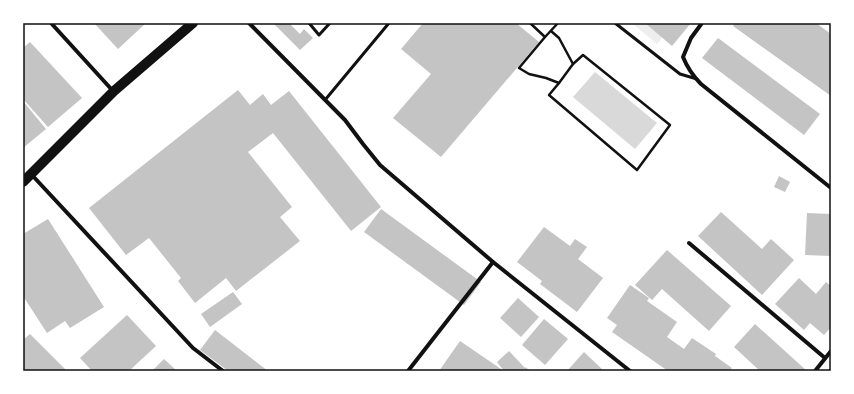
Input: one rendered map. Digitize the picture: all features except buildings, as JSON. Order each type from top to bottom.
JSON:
[{"type":"main road","points":[[23,182],[114,91],[193,23]]},
{"type":"street","points":[[51,23],[114,91]]},
{"type":"street","points":[[249,23],[345,120],[362,144],[380,165],[493,262],[630,371]]},
{"type":"street","points":[[702,23],[691,38],[683,57],[686,66],[701,84],[831,188]]},
{"type":"street","points":[[31,174],[193,348],[223,371]]},
{"type":"street","points":[[688,243],[825,358]]},
{"type":"street","points":[[408,371],[493,262]]},
{"type":"street","points":[[815,371],[831,351]]},
{"type":"lane","points":[[308,23],[320,35],[330,23]]},
{"type":"lane","points":[[325,100],[389,23]]},
{"type":"lane","points":[[615,23],[680,74],[697,79]]},
{"type":"path","points":[[530,23],[545,37]]},
{"type":"path","points":[[558,23],[519,68],[529,74],[559,83]]},
{"type":"path","points":[[550,31],[559,38],[573,64]]},
{"type":"path","points":[[583,55],[670,125],[637,170],[549,95],[559,83],[573,64],[583,55]]},
{"type":"shaded area","points":[[632,23],[674,23],[657,44]]},
{"type":"shaded area","points":[[595,72],[657,123],[635,149],[573,97]]}]
